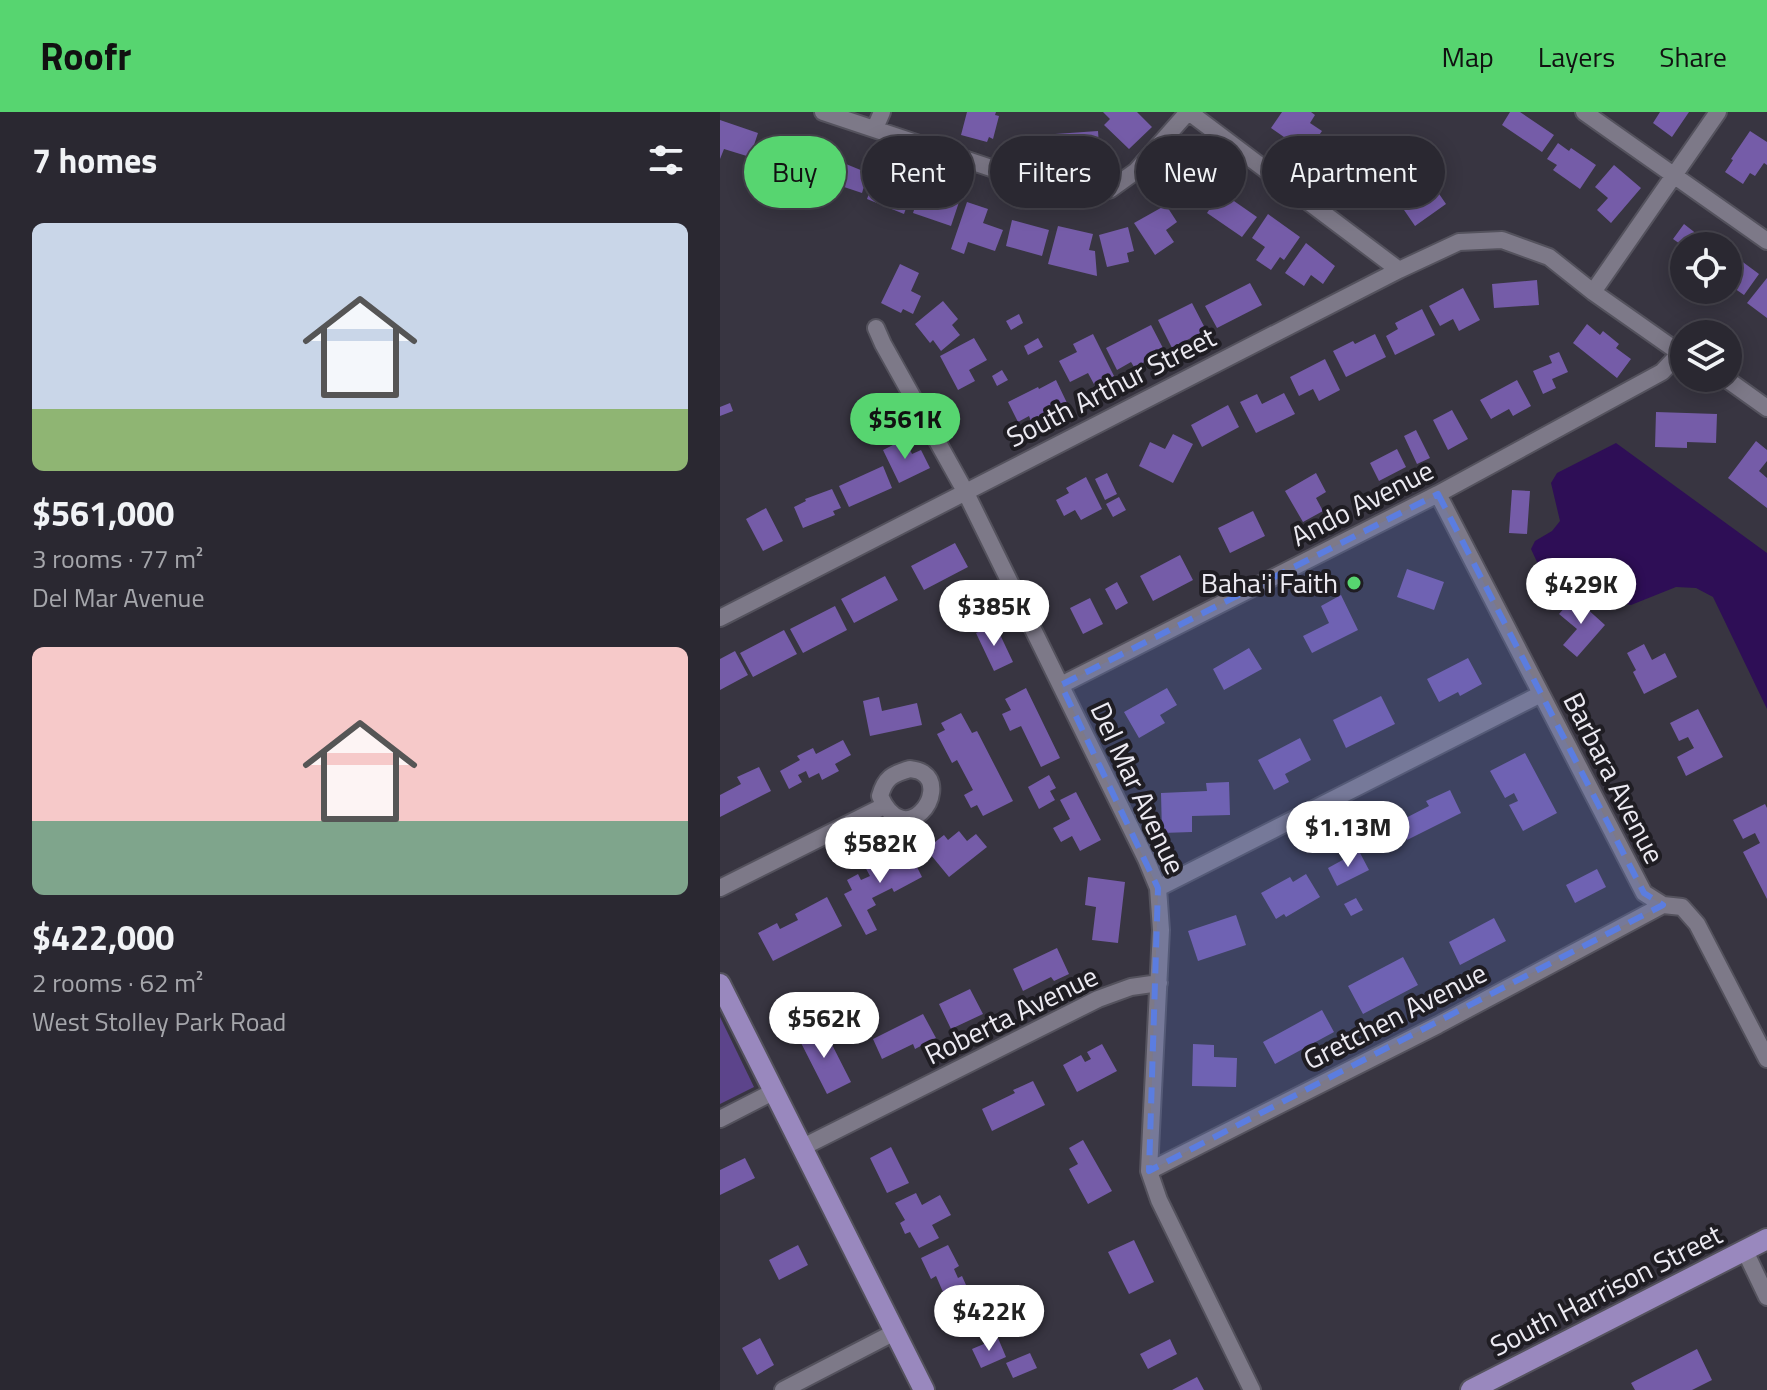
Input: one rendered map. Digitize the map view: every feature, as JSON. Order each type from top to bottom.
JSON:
[{"type":"main road","points":[[720,984],[924,1390]]},
{"type":"main road","name":"South Harrison Street","points":[[1471,1390],[1767,1239]]},
{"type":"street","points":[[823,112],[1030,181],[1086,196],[1111,189],[1136,171],[1188,112],[1399,270]]},
{"type":"street","points":[[875,128],[882,112]]},
{"type":"street","points":[[1584,112],[1767,241]]},
{"type":"street","points":[[1593,292],[1718,112]]},
{"type":"street","name":"South Arthur Street","points":[[720,618],[1459,242],[1502,240],[1549,257],[1670,347]]},
{"type":"street","name":"Del Mar Avenue","points":[[876,328],[965,491],[1158,888],[1161,930],[1149,1171],[1159,1200],[1252,1390]]},
{"type":"street","name":"Ando Avenue","points":[[1061,685],[1438,494],[1670,365]]},
{"type":"street","points":[[1742,390],[1767,408]]},
{"type":"street","name":"Barbara Avenue","points":[[1438,494],[1644,893],[1663,905],[1682,907],[1697,924],[1767,1059]]},
{"type":"street","points":[[1158,888],[1541,694]]},
{"type":"street","points":[[720,888],[884,806]]},
{"type":"street","name":"Gretchen Avenue","points":[[1149,1171],[1438,1025],[1663,905]]},
{"type":"street","name":"Roberta Avenue","points":[[803,1147],[1098,999],[1131,987],[1159,983]]},
{"type":"street","points":[[720,1119],[775,1091]]},
{"type":"street","points":[[1745,1251],[1767,1297]]},
{"type":"street","points":[[783,1390],[895,1332]]},
{"type":"highlighted area","points":[[1438,494],[1644,893],[1663,905],[1149,1171],[1158,888],[1061,685]]},
{"type":"shaded area","points":[[1616,443],[1767,553],[1767,709],[1713,597],[1696,588],[1676,587],[1631,605],[1612,601],[1571,575],[1537,562],[1531,549],[1535,541],[1552,531],[1560,521],[1551,483],[1557,473]]},
{"type":"shaded area","points":[[720,1017],[754,1087],[720,1104]]},
{"type":"building","points":[[967,112],[996,112],[995,115],[999,116],[994,136],[990,136],[987,142],[974,136],[961,135]]},
{"type":"building","points":[[1103,112],[1137,112],[1152,127],[1143,136],[1136,136],[1136,142],[1129,149],[1120,140],[1120,136],[1115,136],[1104,125],[1110,119]]},
{"type":"building","points":[[1282,112],[1311,112],[1315,115],[1310,123],[1322,131],[1319,136],[1283,136],[1271,128]]},
{"type":"building","points":[[1510,112],[1520,112],[1554,135],[1542,152],[1502,125]]},
{"type":"building","points":[[1660,112],[1689,112],[1672,137],[1653,123]]},
{"type":"building","points":[[720,120],[758,133],[757,136],[744,136],[744,155],[724,149],[720,159]]},
{"type":"building","points":[[1098,131],[1098,136],[1055,136]]},
{"type":"building","points":[[1750,131],[1767,142],[1767,165],[1764,163],[1755,176],[1750,173],[1743,184],[1725,172]]},
{"type":"building","points":[[1558,143],[1596,165],[1580,189],[1553,170],[1557,165],[1547,159]]},
{"type":"building","points":[[846,164],[862,171],[862,193],[846,188]]},
{"type":"building","points":[[1614,165],[1641,188],[1611,223],[1597,210],[1608,198],[1595,187]]},
{"type":"building","points":[[974,204],[988,209],[983,223],[1003,230],[995,251],[968,242],[964,254],[951,249],[965,208],[974,208]]},
{"type":"building","points":[[889,208],[906,208],[904,214]]},
{"type":"building","points":[[915,208],[957,208],[951,226],[913,213]]},
{"type":"building","points":[[1161,208],[1168,208],[1177,222],[1166,230],[1174,242],[1155,255],[1134,223]]},
{"type":"building","points":[[1210,208],[1244,208],[1257,217],[1242,237],[1207,213]]},
{"type":"building","points":[[1403,208],[1440,208],[1415,226]]},
{"type":"building","points":[[1268,214],[1300,237],[1284,260],[1280,257],[1271,270],[1256,260],[1265,247],[1252,238]]},
{"type":"building","points":[[1012,220],[1049,230],[1042,256],[1006,246]]},
{"type":"building","points":[[1684,224],[1694,232],[1678,232]]},
{"type":"building","points":[[1058,226],[1093,234],[1089,250],[1095,251],[1097,276],[1048,264]]},
{"type":"building","points":[[1128,227],[1134,251],[1127,253],[1129,262],[1107,267],[1099,235]]},
{"type":"building","points":[[1306,243],[1335,266],[1323,284],[1311,275],[1304,286],[1285,273]]},
{"type":"building","points":[[1742,261],[1759,274],[1744,295],[1742,294]]},
{"type":"building","points":[[900,264],[919,273],[911,291],[921,296],[913,314],[903,309],[901,313],[881,303]]},
{"type":"building","points":[[1767,278],[1767,318],[1747,303]]},
{"type":"building","points":[[1537,280],[1539,305],[1494,308],[1492,284]]},
{"type":"building","points":[[1250,283],[1262,305],[1217,328],[1205,306]]},
{"type":"building","points":[[1463,288],[1480,320],[1459,331],[1453,319],[1440,326],[1429,306]]},
{"type":"building","points":[[943,301],[958,319],[952,325],[960,335],[941,351],[915,324]]},
{"type":"building","points":[[1192,303],[1206,330],[1172,348],[1158,320]]},
{"type":"building","points":[[1422,309],[1435,335],[1395,355],[1386,336],[1398,329],[1395,323]]},
{"type":"building","points":[[1019,314],[1023,323],[1011,330],[1006,321]]},
{"type":"building","points":[[1587,324],[1600,335],[1603,331],[1619,344],[1616,348],[1631,359],[1617,378],[1573,343]]},
{"type":"building","points":[[1151,325],[1164,350],[1134,367],[1131,362],[1117,370],[1106,348]]},
{"type":"building","points":[[1093,334],[1114,376],[1095,386],[1088,373],[1070,382],[1059,361],[1077,352],[1073,344]]},
{"type":"building","points":[[1375,334],[1386,357],[1346,377],[1333,351]]},
{"type":"building","points":[[974,338],[987,360],[969,370],[975,381],[958,390],[940,356]]},
{"type":"building","points":[[1038,338],[1043,347],[1028,355],[1024,346]]},
{"type":"building","points":[[1559,352],[1568,372],[1552,379],[1556,388],[1543,394],[1533,371],[1552,363],[1549,356]]},
{"type":"building","points":[[1325,359],[1340,390],[1319,401],[1313,389],[1299,396],[1290,377]]},
{"type":"building","points":[[1002,370],[1008,380],[997,386],[992,376]]},
{"type":"building","points":[[1056,380],[1067,403],[1031,421],[1029,416],[1018,422],[1008,402]]},
{"type":"building","points":[[1517,380],[1531,406],[1513,416],[1509,409],[1491,419],[1480,400]]},
{"type":"building","points":[[1284,393],[1295,414],[1256,433],[1240,402],[1257,394],[1262,404]]},
{"type":"building","points":[[730,403],[733,411],[720,416],[720,407]]},
{"type":"building","points":[[1228,405],[1239,427],[1202,447],[1191,425]]},
{"type":"building","points":[[1452,410],[1468,439],[1448,450],[1433,420]]},
{"type":"building","points":[[1656,412],[1717,414],[1716,443],[1687,442],[1687,448],[1655,447]]},
{"type":"building","points":[[1416,430],[1430,458],[1417,464],[1404,436]]},
{"type":"building","points":[[1173,434],[1193,444],[1173,483],[1139,466],[1150,442],[1165,449]]},
{"type":"building","points":[[905,439],[912,454],[921,450],[930,468],[899,483],[883,450]]},
{"type":"building","points":[[1756,441],[1767,450],[1767,461],[1759,471],[1767,478],[1767,508],[1728,478]]},
{"type":"building","points":[[1397,449],[1406,467],[1379,481],[1370,463]]},
{"type":"building","points":[[883,466],[892,488],[849,507],[839,486]]},
{"type":"building","points":[[1107,473],[1117,494],[1105,500],[1095,479]]},
{"type":"building","points":[[1316,473],[1326,492],[1316,498],[1323,511],[1303,522],[1285,491]]},
{"type":"building","points":[[1086,477],[1102,509],[1081,520],[1075,510],[1064,516],[1056,500],[1069,493],[1066,488]]},
{"type":"building","points":[[832,489],[841,508],[833,511],[835,515],[803,528],[794,507],[805,499]]},
{"type":"building","points":[[1512,490],[1530,491],[1527,534],[1509,533]]},
{"type":"building","points":[[1119,497],[1126,510],[1113,517],[1106,504]]},
{"type":"building","points":[[766,508],[783,541],[763,551],[746,519]]},
{"type":"building","points":[[1253,511],[1265,536],[1230,553],[1218,528]]},
{"type":"building","points":[[955,543],[968,567],[924,590],[911,566]]},
{"type":"building","points":[[1180,555],[1193,580],[1153,601],[1140,576]]},
{"type":"building","points":[[1407,569],[1444,582],[1434,610],[1397,597]]},
{"type":"building","points":[[885,576],[898,600],[854,623],[841,599]]},
{"type":"building","points":[[1117,582],[1128,603],[1116,610],[1105,589]]},
{"type":"building","points":[[1341,595],[1358,630],[1312,653],[1303,636],[1329,623],[1321,606]]},
{"type":"building","points":[[1574,597],[1605,625],[1577,657],[1563,645],[1577,629],[1559,614]]},
{"type":"building","points":[[1090,598],[1103,624],[1083,634],[1070,608]]},
{"type":"building","points":[[835,606],[847,630],[803,653],[790,629]]},
{"type":"building","points":[[995,624],[1013,662],[994,671],[976,633]]},
{"type":"building","points":[[784,630],[797,654],[753,677],[740,653]]},
{"type":"building","points":[[1644,644],[1652,660],[1665,653],[1677,677],[1644,694],[1627,653]]},
{"type":"building","points":[[1249,648],[1262,669],[1224,690],[1213,669]]},
{"type":"building","points":[[735,651],[748,675],[720,690],[720,659]]},
{"type":"building","points":[[1468,658],[1482,684],[1460,696],[1458,692],[1439,702],[1427,679]]},
{"type":"building","points":[[1026,688],[1060,758],[1041,767],[1021,726],[1010,731],[1002,714],[1011,710],[1005,699]]},
{"type":"building","points":[[1167,688],[1177,705],[1160,715],[1165,723],[1139,738],[1124,712]]},
{"type":"building","points":[[1381,696],[1395,724],[1346,748],[1333,720]]},
{"type":"building","points":[[879,697],[882,711],[917,703],[922,725],[870,736],[863,701]]},
{"type":"building","points":[[1698,709],[1723,757],[1686,776],[1677,757],[1694,748],[1688,737],[1679,741],[1670,723]]},
{"type":"building","points":[[961,713],[972,733],[977,731],[1013,801],[983,816],[977,805],[971,808],[964,795],[973,790],[957,760],[952,763],[937,734],[945,730],[941,723]]},
{"type":"building","points":[[1300,738],[1311,760],[1285,774],[1289,782],[1274,790],[1258,760]]},
{"type":"building","points":[[843,740],[851,755],[835,764],[839,771],[822,780],[819,773],[809,778],[806,771],[798,775],[802,782],[789,789],[780,771],[800,760],[797,756],[813,748],[816,754]]},
{"type":"building","points":[[1525,753],[1557,813],[1523,831],[1509,805],[1518,801],[1514,793],[1505,798],[1490,771]]},
{"type":"building","points":[[759,767],[771,791],[720,817],[720,795],[741,784],[737,777]]},
{"type":"building","points":[[1049,775],[1056,788],[1050,791],[1055,800],[1039,809],[1028,787]]},
{"type":"building","points":[[1229,782],[1230,815],[1192,816],[1192,832],[1162,833],[1161,793],[1207,791],[1206,783]]},
{"type":"building","points":[[1450,790],[1461,813],[1407,840],[1398,822],[1429,806],[1426,801]]},
{"type":"building","points":[[1076,792],[1101,840],[1080,851],[1072,836],[1061,842],[1053,828],[1070,819],[1060,800]]},
{"type":"building","points":[[1765,804],[1767,899],[1743,852],[1760,843],[1755,833],[1743,839],[1733,820]]},
{"type":"building","points":[[959,831],[967,841],[976,834],[987,847],[949,877],[926,849],[944,835],[948,840]]},
{"type":"building","points":[[909,851],[922,877],[894,892],[892,888],[872,898],[876,905],[867,910],[877,930],[866,935],[844,894],[852,890],[847,880],[858,874],[861,880],[870,876],[864,865],[881,856],[885,864]]},
{"type":"building","points":[[1359,851],[1369,870],[1337,886],[1328,868]]},
{"type":"building","points":[[1597,869],[1606,887],[1575,903],[1566,885]]},
{"type":"building","points":[[1306,874],[1320,897],[1286,917],[1284,914],[1276,919],[1261,893],[1290,877],[1293,882]]},
{"type":"building","points":[[1088,877],[1125,882],[1118,943],[1092,940],[1096,907],[1085,905]]},
{"type":"building","points":[[827,897],[842,926],[773,961],[758,933],[777,923],[780,929],[798,920],[795,914]]},
{"type":"building","points":[[1356,898],[1363,910],[1351,916],[1344,904]]},
{"type":"building","points":[[1236,915],[1246,945],[1198,961],[1188,931]]},
{"type":"building","points":[[1494,918],[1506,941],[1460,965],[1449,942]]},
{"type":"building","points":[[1057,948],[1069,974],[1054,981],[1051,977],[1023,991],[1013,969]]},
{"type":"building","points":[[1403,957],[1418,985],[1363,1014],[1348,986]]},
{"type":"building","points":[[970,989],[983,1014],[951,1029],[939,1004]]},
{"type":"building","points":[[1322,1010],[1334,1032],[1275,1064],[1263,1042]]},
{"type":"building","points":[[923,1014],[936,1038],[915,1049],[913,1044],[882,1059],[873,1039]]},
{"type":"building","points":[[822,1025],[851,1082],[827,1094],[798,1037]]},
{"type":"building","points":[[1102,1044],[1117,1071],[1077,1092],[1063,1065],[1081,1055],[1085,1062],[1091,1059],[1087,1052]]},
{"type":"building","points":[[1193,1044],[1214,1045],[1214,1057],[1237,1058],[1236,1087],[1192,1086]]},
{"type":"building","points":[[1033,1081],[1045,1105],[992,1131],[982,1109]]},
{"type":"building","points":[[1083,1140],[1112,1191],[1088,1204],[1069,1169],[1078,1164],[1069,1148]]},
{"type":"building","points":[[891,1147],[909,1183],[887,1193],[870,1158]]},
{"type":"building","points":[[745,1158],[755,1178],[720,1195],[720,1170]]},
{"type":"building","points":[[916,1193],[922,1205],[940,1195],[951,1215],[932,1225],[939,1238],[919,1248],[910,1232],[905,1234],[900,1223],[905,1220],[895,1203]]},
{"type":"building","points":[[1134,1240],[1154,1282],[1129,1294],[1108,1252]]},
{"type":"building","points":[[798,1245],[808,1265],[779,1280],[769,1260]]},
{"type":"building","points":[[948,1245],[959,1266],[954,1269],[958,1278],[962,1276],[970,1294],[975,1291],[985,1311],[963,1323],[954,1306],[950,1308],[936,1276],[931,1279],[921,1258]]},
{"type":"building","points":[[760,1338],[774,1365],[757,1375],[742,1348]]},
{"type":"building","points":[[998,1338],[1006,1357],[981,1368],[972,1349]]},
{"type":"building","points":[[1170,1339],[1177,1354],[1148,1369],[1140,1354]]},
{"type":"building","points":[[1697,1349],[1712,1380],[1692,1390],[1635,1390],[1631,1383]]},
{"type":"building","points":[[1030,1353],[1037,1368],[1013,1378],[1006,1363]]},
{"type":"building","points":[[1197,1377],[1204,1390],[1172,1390]]},
{"type":"place","name":"Baha'i Faith","points":[[1354,583]]}]
